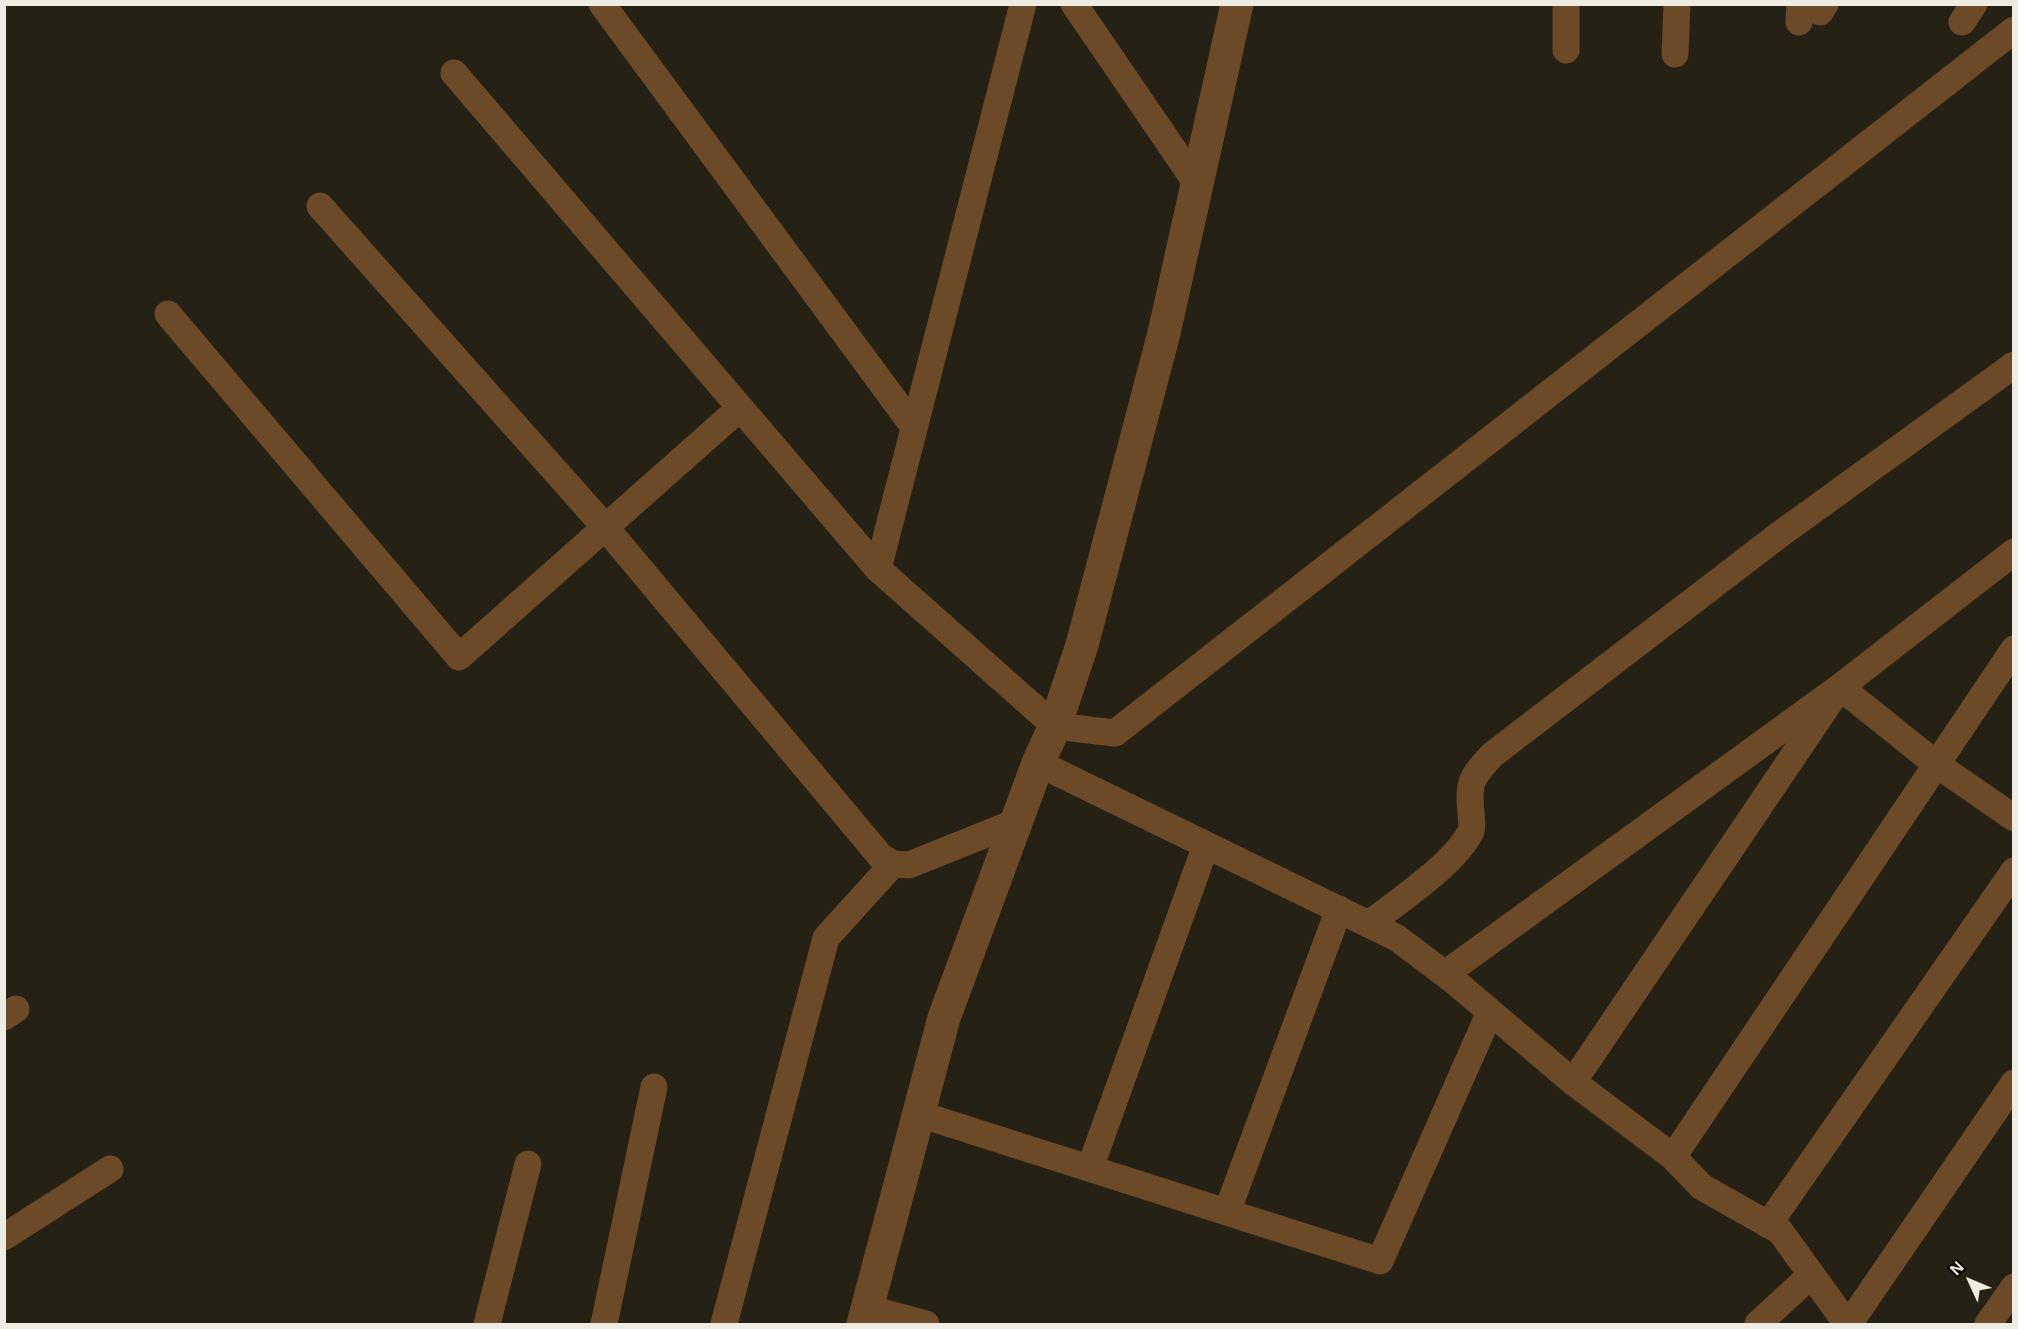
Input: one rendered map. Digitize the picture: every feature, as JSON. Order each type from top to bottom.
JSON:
[{"type":"street","points":[[602,4],[914,427]]},
{"type":"street","points":[[878,569],[1023,4]]},
{"type":"street","points":[[1074,4],[1197,184]]},
{"type":"street","points":[[926,1324],[865,1316],[944,1018],[1038,763],[1055,726],[1082,645],[1152,379],[1237,4]]},
{"type":"street","points":[[1566,4],[1566,50]]},
{"type":"street","points":[[1675,54],[1677,4]]},
{"type":"street","points":[[454,73],[878,569],[1055,726],[1115,733],[2013,30]]},
{"type":"street","points":[[320,206],[606,527],[881,857],[893,864],[909,865],[1016,822]]},
{"type":"street","points":[[168,314],[459,657],[740,408]]},
{"type":"street","points":[[1369,924],[1426,879],[1460,848],[1472,828],[1469,795],[1473,775],[1492,755],[1779,535],[2013,365]]},
{"type":"street","points":[[1445,974],[1840,687],[2013,552]]},
{"type":"street","points":[[1673,1157],[2012,654]]},
{"type":"street","points":[[1840,687],[1936,764],[2013,818]]},
{"type":"street","points":[[1573,1082],[1840,687]]},
{"type":"street","points":[[1038,763],[1397,938],[1445,974],[1573,1082],[1673,1157],[1702,1187],[1780,1231],[1848,1324],[2013,1083]]},
{"type":"street","points":[[1090,1168],[1206,845]]},
{"type":"street","points":[[724,1324],[823,946],[839,921],[893,864]]},
{"type":"street","points":[[1768,1225],[2013,871]]},
{"type":"street","points":[[1227,1212],[1339,909]]},
{"type":"street","points":[[919,1114],[1380,1261],[1490,1012]]},
{"type":"street","points":[[604,1324],[654,1087]]},
{"type":"street","points":[[487,1324],[528,1164]]},
{"type":"street","points":[[4,1237],[110,1169]]},
{"type":"street","points":[[1758,1324],[1811,1275]]},
{"type":"street","points":[[1988,1324],[2013,1287]]}]
